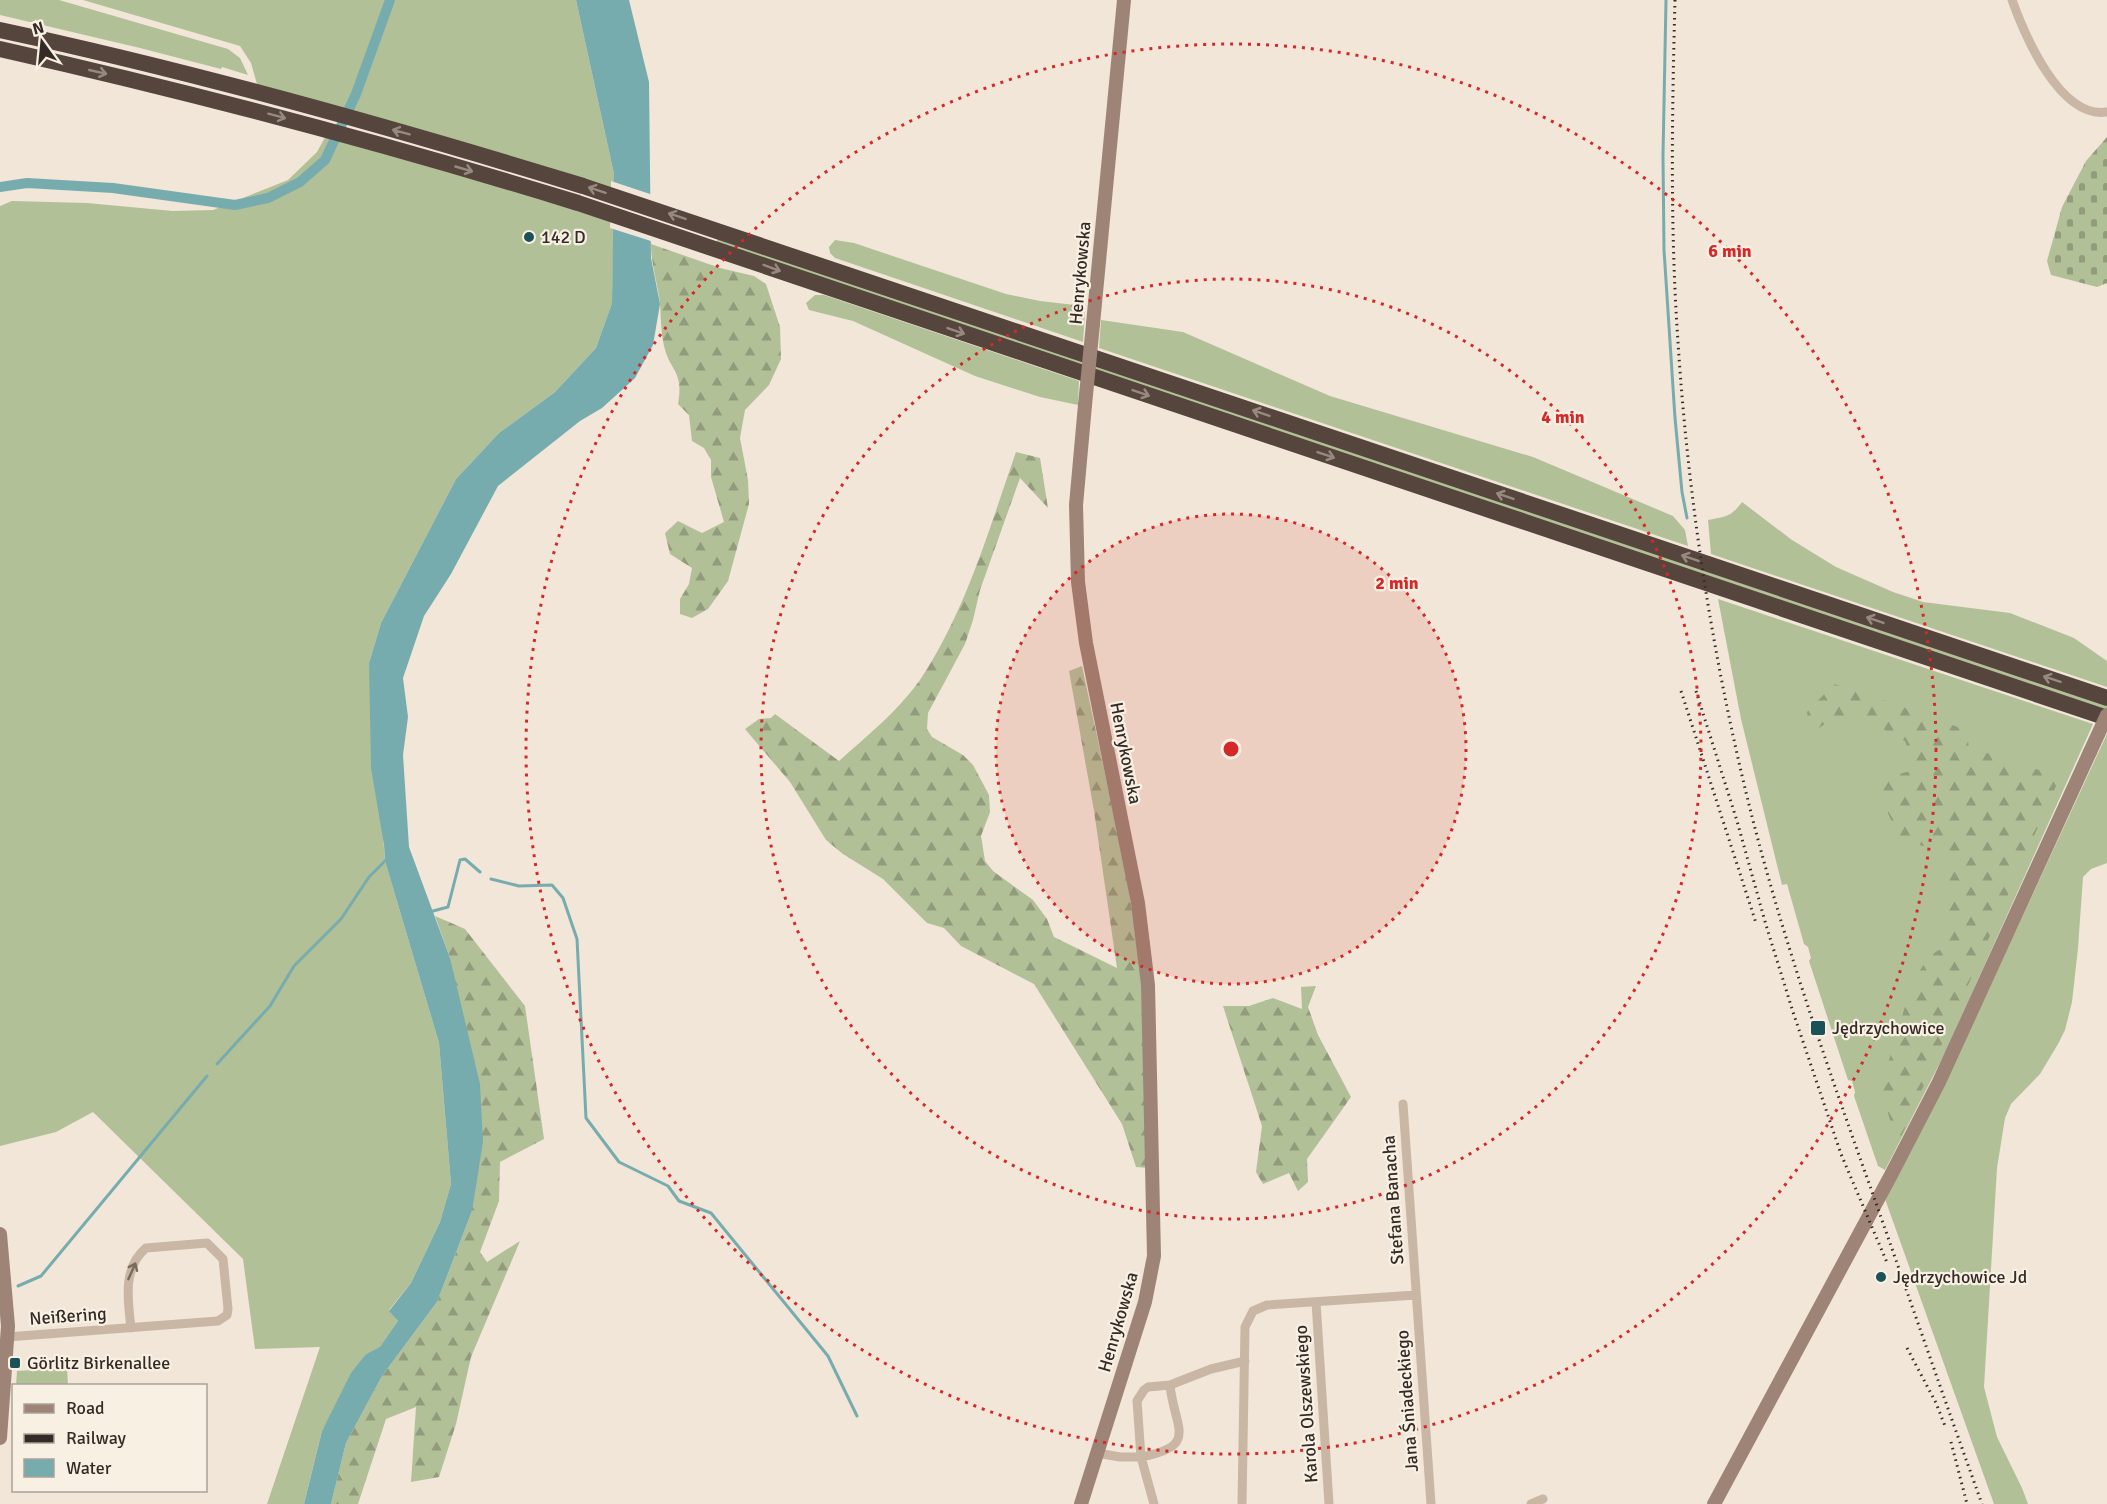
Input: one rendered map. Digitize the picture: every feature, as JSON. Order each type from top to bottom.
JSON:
[{"type":"highway","points":[[0,30],[221,83],[437,142],[635,203],[2107,698]]},
{"type":"highway","points":[[0,49],[220,101],[466,169],[637,222],[2107,717]]},
{"type":"main road","name":"Henrykowska","points":[[1081,1504],[1145,1302],[1154,1256],[1148,985],[1138,903],[1086,643],[1078,582],[1076,505],[1124,0]]},
{"type":"main road","points":[[1713,1504],[1934,1092],[2107,717]]},
{"type":"main road","points":[[0,1234],[7,1338],[0,1438]]},
{"type":"street","points":[[2012,0],[2024,32],[2057,88],[2076,105],[2097,114],[2107,112]]},
{"type":"street","name":"Stefana Banacha","points":[[1403,1104],[1416,1295]]},
{"type":"street","name":"Neißering","points":[[7,1338],[131,1328],[223,1319],[228,1309],[223,1258],[207,1243],[146,1248],[140,1253],[128,1281],[131,1328]]},
{"type":"street","points":[[1242,1504],[1245,1327],[1253,1311],[1267,1305],[1416,1295]]},
{"type":"street","name":"Jana Śniadeckiego","points":[[1416,1295],[1431,1504]]},
{"type":"street","name":"Karola Olszewskiego","points":[[1316,1302],[1329,1504]]},
{"type":"street","points":[[1154,1504],[1141,1456],[1137,1401],[1144,1390],[1148,1387],[1170,1385],[1211,1369],[1245,1361]]},
{"type":"street","points":[[1097,1453],[1120,1457],[1141,1456],[1161,1453],[1177,1444],[1180,1435],[1170,1385]]},
{"type":"street","points":[[1531,1504],[1543,1499]]},
{"type":"green space","points":[[0,0],[59,0],[228,49],[240,58],[248,75],[0,15]]},
{"type":"green space","points":[[83,0],[576,0],[614,174],[614,195],[259,91],[251,63],[240,46]]},
{"type":"green space","points":[[329,130],[614,216],[612,303],[596,348],[555,392],[499,433],[456,479],[381,623],[369,663],[385,861],[439,1043],[451,1184],[440,1222],[411,1283],[389,1310],[398,1321],[380,1348],[366,1354],[322,1431],[304,1504],[267,1504],[320,1347],[255,1349],[243,1259],[93,1112],[56,1132],[0,1146],[0,206],[12,201],[87,203],[173,211],[213,210],[288,180],[317,152]]},
{"type":"green space","points":[[2107,137],[2107,283],[2097,287],[2051,275],[2047,261],[2062,207],[2086,161]]},
{"type":"green space","points":[[717,236],[2107,705],[2107,711],[717,242]]},
{"type":"green space","points":[[835,240],[854,243],[1006,294],[1075,305],[1085,313],[1083,342],[835,258],[830,253],[829,247]]},
{"type":"green space","points":[[651,244],[720,268],[754,276],[766,284],[780,327],[781,359],[769,385],[745,410],[740,438],[748,480],[749,504],[728,581],[708,609],[692,618],[680,614],[680,599],[689,584],[692,568],[670,554],[665,533],[678,521],[702,533],[724,522],[711,477],[711,460],[704,448],[692,441],[689,415],[678,404],[678,378],[664,346]]},
{"type":"green space","points":[[815,295],[824,295],[1079,381],[1078,405],[1040,397],[975,376],[853,321],[809,310],[806,303]]},
{"type":"green space","points":[[1101,320],[1183,332],[1330,396],[1533,457],[1673,516],[1685,530],[1688,546],[1099,348]]},
{"type":"green space","points":[[1016,452],[1040,458],[1048,508],[1020,478],[980,590],[965,644],[928,713],[927,729],[932,737],[963,755],[973,765],[989,795],[990,812],[981,836],[985,861],[993,871],[1033,900],[1047,919],[1054,937],[1117,968],[1094,811],[1069,671],[1082,666],[1123,858],[1137,938],[1143,986],[1148,1168],[1136,1167],[1122,1124],[1034,984],[961,946],[944,928],[927,923],[883,879],[843,854],[826,840],[790,782],[745,729],[759,719],[771,718],[775,714],[839,761],[892,712],[920,680],[951,626],[986,540]]},
{"type":"green space","points":[[1742,502],[1792,540],[1836,567],[1893,592],[1923,602],[2010,613],[2074,638],[2107,661],[2107,687],[1711,554],[1708,520],[1731,514]]},
{"type":"green space","points":[[1718,599],[2093,724],[1946,1051],[1885,1170],[1878,1166],[1854,1096],[1852,1081],[1848,1080],[1809,961],[1811,958],[1808,947],[1804,944],[1787,884],[1782,885],[1741,719]]},
{"type":"green space","points":[[1834,684],[1966,730],[1969,747],[2060,777],[1897,1146],[1881,1087],[1912,983],[1929,956],[1949,944],[1947,882],[1950,853],[1900,840],[1873,780],[1915,770],[1905,741],[1857,715],[1833,719],[1809,734],[1807,712]]},
{"type":"green space","points":[[2107,734],[2107,863],[2091,869],[2083,877],[2072,1002],[2065,1030],[2040,1074],[2011,1104],[2005,1118],[1997,1168],[1984,1387],[1997,1437],[2028,1504],[1994,1504],[1885,1199],[1941,1092]]},
{"type":"green space","points":[[435,916],[465,929],[525,1006],[544,1139],[500,1162],[499,1201],[480,1252],[487,1262],[520,1241],[471,1357],[456,1424],[439,1477],[411,1482],[416,1407],[386,1419],[358,1504],[331,1504],[346,1443],[382,1376],[437,1302],[472,1211],[450,958]]},
{"type":"green space","points":[[1316,986],[1308,1007],[1318,1035],[1351,1097],[1307,1159],[1308,1182],[1298,1191],[1289,1173],[1263,1184],[1256,1172],[1262,1126],[1223,1006],[1249,1006],[1273,998],[1302,1009],[1301,987]]},
{"type":"green space","points":[[67,1368],[68,1384],[16,1384],[17,1371]]},
{"type":"water","points":[[576,0],[629,0],[649,82],[651,258],[660,304],[653,345],[635,378],[602,408],[580,421],[498,486],[451,574],[424,616],[403,678],[408,717],[403,755],[409,847],[450,958],[480,1084],[483,1142],[472,1211],[437,1302],[382,1376],[346,1443],[331,1504],[304,1504],[322,1431],[351,1373],[366,1354],[380,1347],[398,1321],[389,1311],[411,1283],[440,1222],[451,1184],[439,1043],[385,861],[371,768],[369,663],[381,623],[456,479],[499,433],[555,392],[596,348],[612,303],[614,174]]},
{"type":"pier","points":[[611,181],[653,195],[654,242],[610,228]]},
{"type":"waterway","points":[[0,187],[27,183],[113,188],[235,205],[268,198],[300,182],[325,160],[356,94],[390,0]]},
{"type":"waterway","points":[[1666,0],[1664,250],[1675,418],[1682,492],[1687,518]]},
{"type":"waterway","points":[[217,1064],[270,1006],[294,966],[341,919],[369,877],[387,859]]},
{"type":"waterway","points":[[433,911],[448,907],[460,860],[465,859],[480,872]]},
{"type":"waterway","points":[[491,879],[519,886],[552,885],[563,898],[577,939],[586,1118],[619,1162],[668,1186],[679,1201],[711,1213],[828,1356],[857,1416]]},
{"type":"waterway","points":[[18,1286],[41,1276],[207,1076]]},
{"type":"railway","points":[[1675,0],[1673,214],[1678,342],[1693,499],[1708,603],[1727,707],[1752,815],[1800,983],[1982,1504]]},
{"type":"railway","points":[[1681,691],[1756,923]]},
{"type":"railway","points":[[1696,691],[1793,1012],[1841,1154],[1888,1265]]},
{"type":"railway","points":[[1907,1348],[1936,1403],[1945,1426]]},
{"type":"railway","points":[[1951,1442],[1967,1504]]},
{"type":"place","name":"142 D","points":[[529,237]]},
{"type":"place","name":"Jędrzychowice","points":[[1818,1028]]},
{"type":"place","name":"Jędrzychowice Jd","points":[[1881,1277]]},
{"type":"place","name":"Görlitz Birkenallee","points":[[15,1363]]}]
